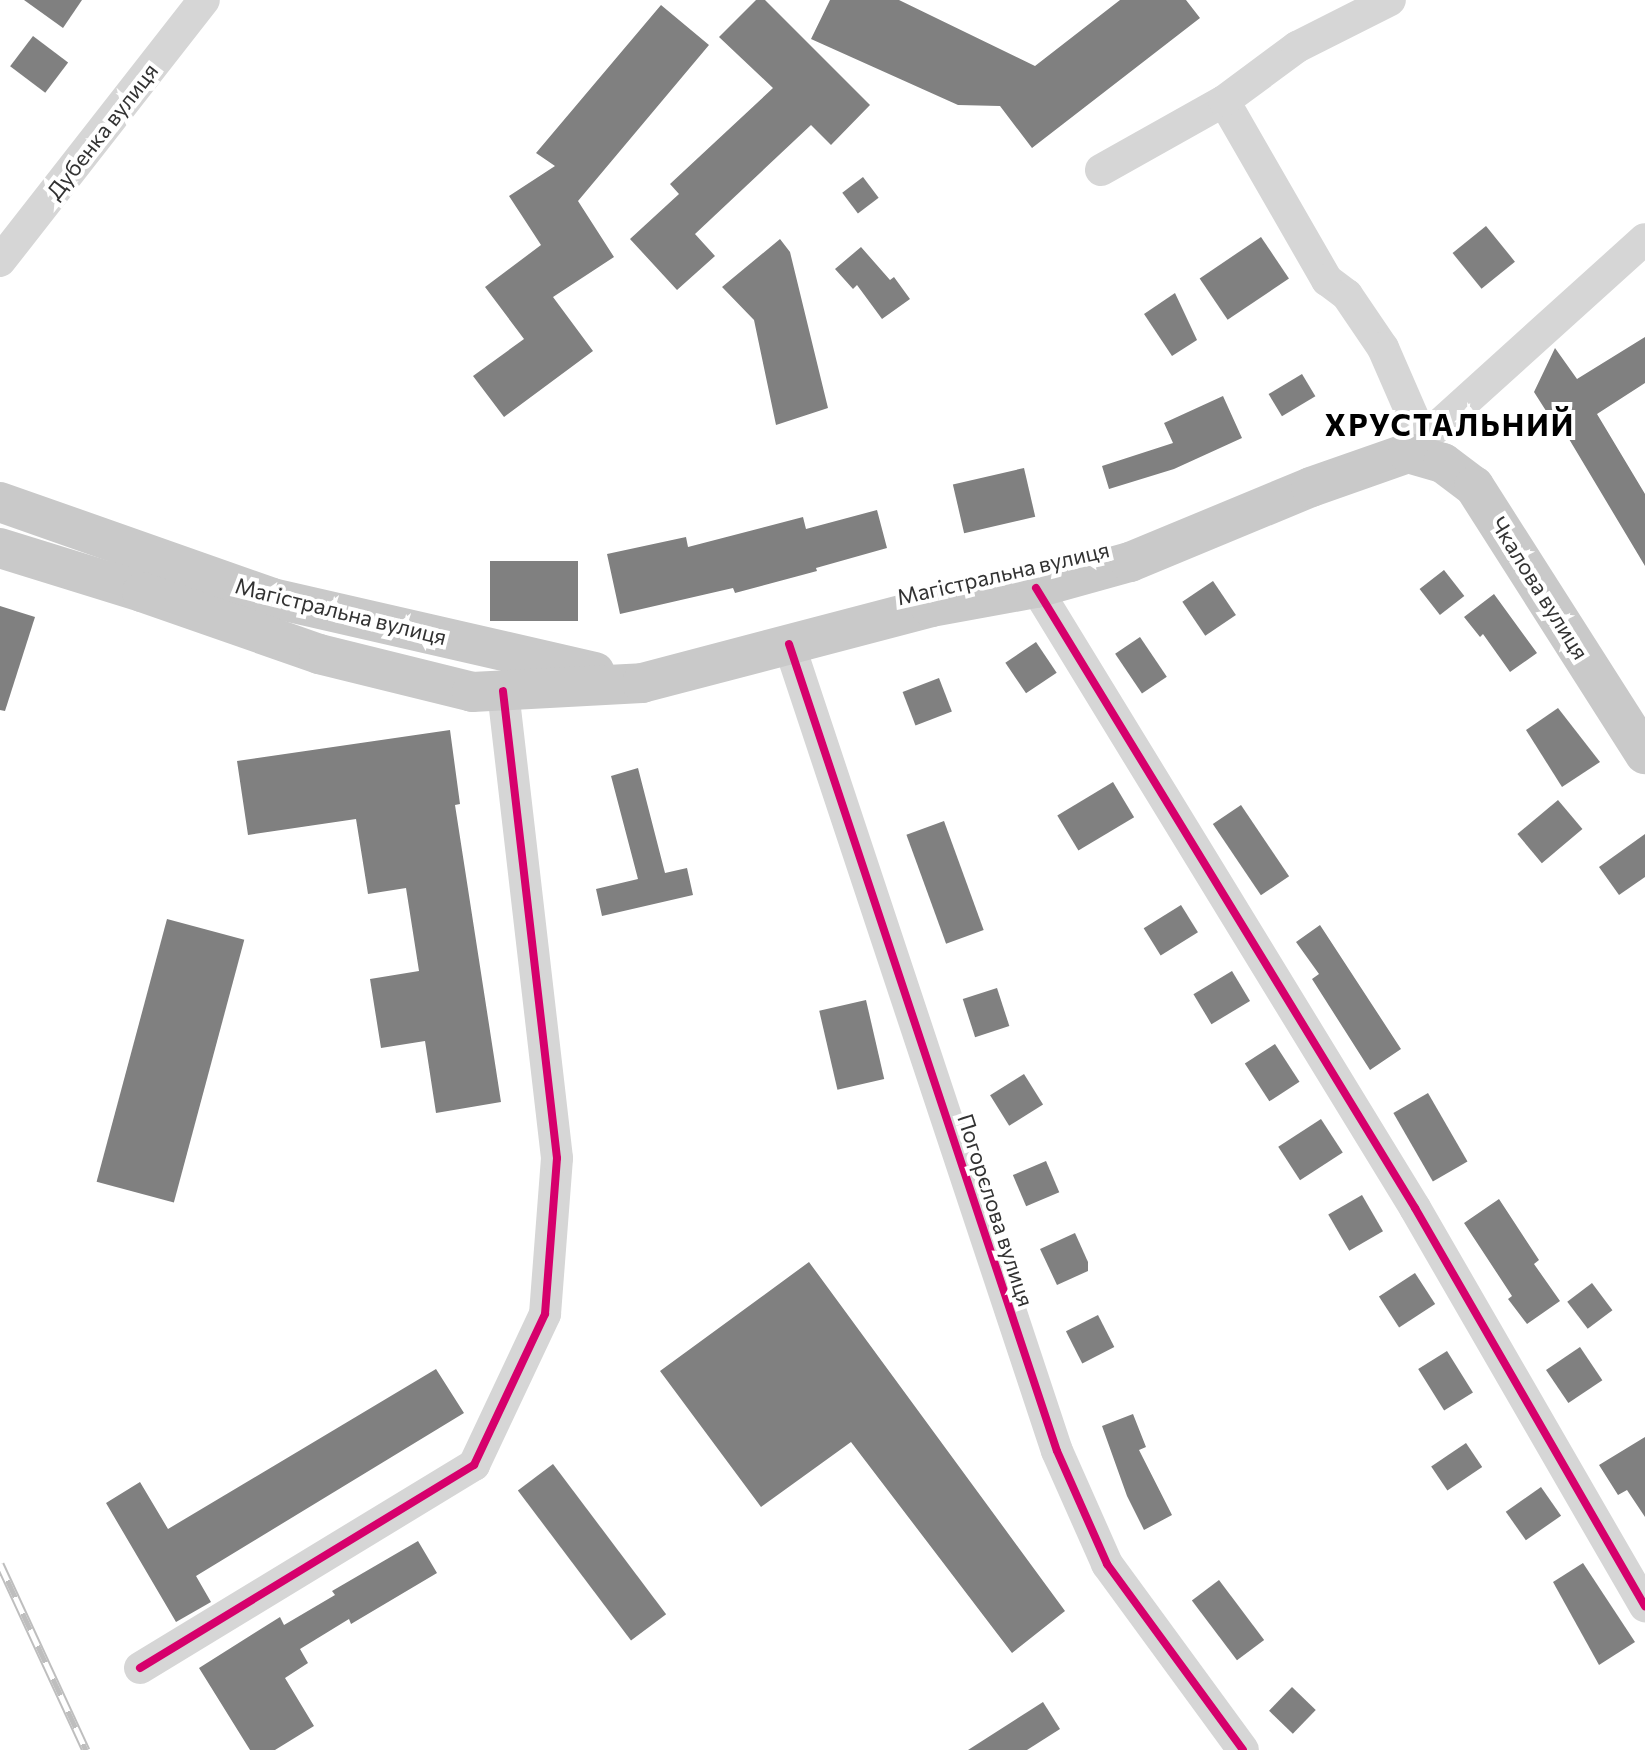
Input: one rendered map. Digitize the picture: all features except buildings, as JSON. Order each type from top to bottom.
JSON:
[{"type":"main road","name":"Магістральна вулиця","points":[[0,548],[142,592],[319,654],[472,692],[642,683],[931,607],[1036,588],[1130,562],[1415,447]]},
{"type":"main road","name":"Чкалова вулиця","points":[[1415,447],[1474,486],[1645,754]]},
{"type":"main road","name":"Магістральна вулиця","points":[[0,502],[272,598],[642,683]]},
{"type":"street","name":"Дубенка вулиця","points":[[0,261],[204,0]]},
{"type":"street","points":[[1101,170],[1224,101],[1297,47],[1390,0]]},
{"type":"street","points":[[1224,101],[1327,280],[1347,295],[1383,348],[1415,447]]},
{"type":"street","name":"Магістральна вулиця","points":[[1415,447],[1645,239]]},
{"type":"street","points":[[1036,588],[1415,1208],[1645,1606]]},
{"type":"street","name":"Погорєлова вулиця","points":[[789,644],[1057,1451],[1107,1564],[1243,1750]]},
{"type":"street","points":[[140,1668],[474,1465],[545,1314],[557,1158],[503,691]]},
{"type":"railway","points":[[0,1564],[86,1750]]},
{"type":"cycle path","points":[[1036,588],[1415,1208],[1645,1606]]},
{"type":"cycle path","points":[[789,644],[1057,1451],[1107,1564],[1243,1750]]},
{"type":"cycle path","points":[[140,1668],[474,1465],[545,1314],[557,1158],[503,691]]},
{"type":"district","name":"ХРУСТАЛЬНИЙ","points":[[1450,424]]}]
